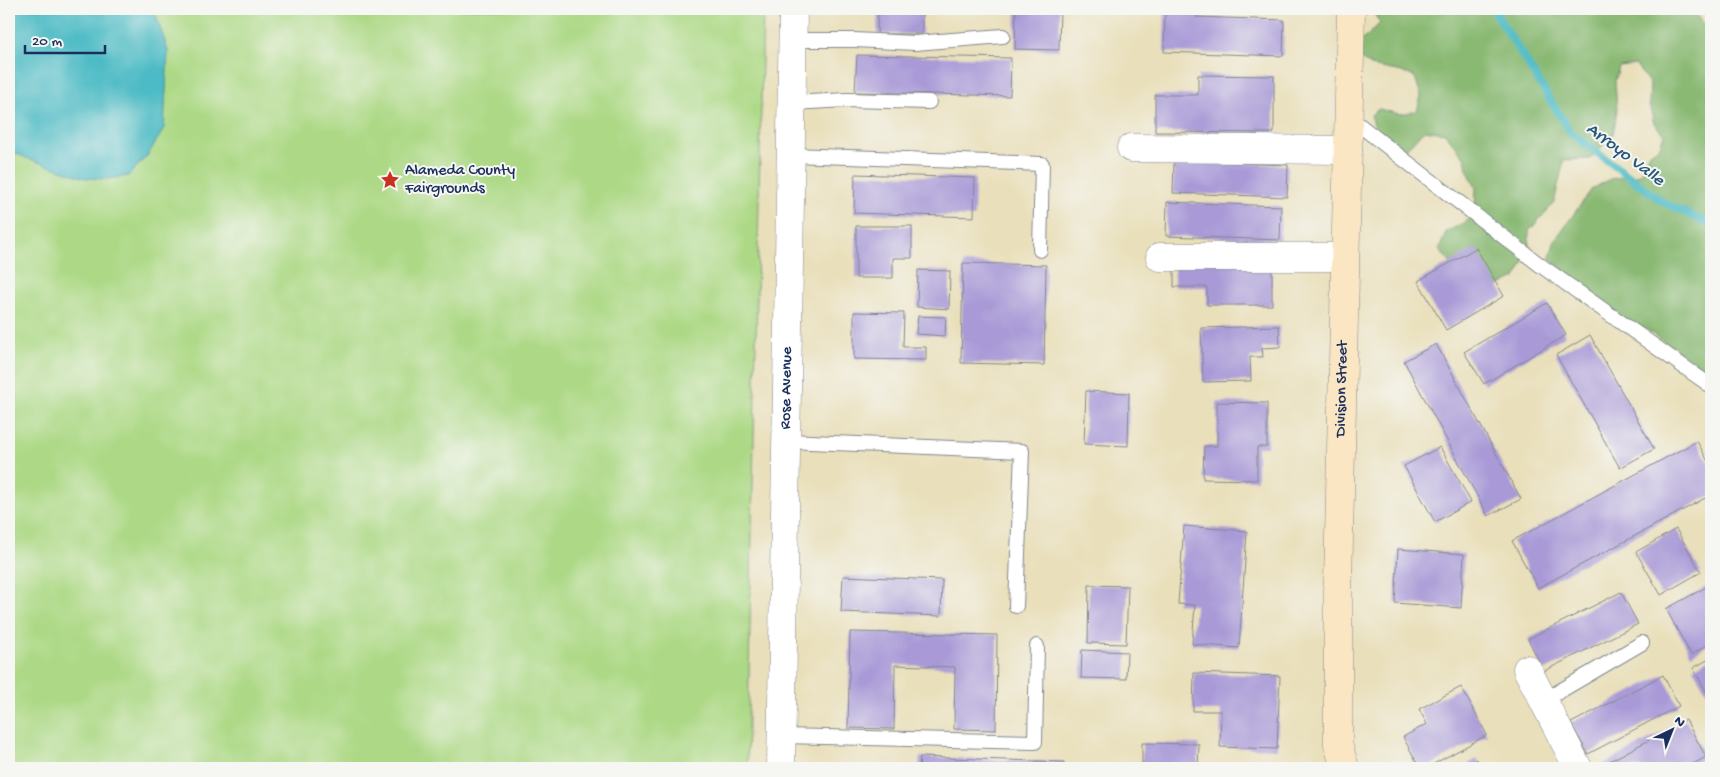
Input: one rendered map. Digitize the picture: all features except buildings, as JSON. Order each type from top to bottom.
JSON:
[{"type":"street","name":"Rose Avenue","points":[[781,768],[793,9]]},
{"type":"street","name":"Division Street","points":[[1345,768],[1338,744],[1338,582],[1351,9]]},
{"type":"street","points":[[1131,148],[1348,150]]},
{"type":"street","points":[[1160,257],[1345,258]]},
{"type":"street","points":[[1527,669],[1578,768]]},
{"type":"lane","points":[[793,40],[915,43],[1003,36]]},
{"type":"lane","points":[[792,103],[847,100],[929,102]]},
{"type":"lane","points":[[1348,117],[1540,265],[1711,386]]},
{"type":"lane","points":[[791,155],[1042,164],[1040,250]]},
{"type":"lane","points":[[787,442],[1022,451],[1016,606]]},
{"type":"lane","points":[[1543,701],[1642,643]]},
{"type":"lane","points":[[782,736],[1035,742],[1037,646]]},
{"type":"green space","points":[[9,9],[763,9],[747,768],[9,768]]},
{"type":"green space","points":[[1371,9],[1691,9],[1711,33],[1711,373],[1647,330],[1621,317],[1562,276],[1550,257],[1555,240],[1592,189],[1610,179],[1640,174],[1649,154],[1660,146],[1664,135],[1654,123],[1649,104],[1650,84],[1636,65],[1619,67],[1615,81],[1617,110],[1613,135],[1590,159],[1564,160],[1554,203],[1529,231],[1529,251],[1516,278],[1493,288],[1470,285],[1439,250],[1446,232],[1466,222],[1475,212],[1476,188],[1467,169],[1465,158],[1445,133],[1424,130],[1406,149],[1385,143],[1378,135],[1371,115],[1379,109],[1400,114],[1417,111],[1421,96],[1415,77],[1402,72],[1371,66],[1355,55],[1354,46],[1380,23]]},
{"type":"water","points":[[9,9],[154,9],[168,51],[164,129],[147,156],[128,176],[107,179],[85,178],[26,158],[9,150]]},
{"type":"waterway","name":"Arroyo Valle","points":[[1493,9],[1571,133],[1663,202],[1711,225]]},
{"type":"place","name":"Alameda County Fairgrounds","points":[[390,180]]}]
